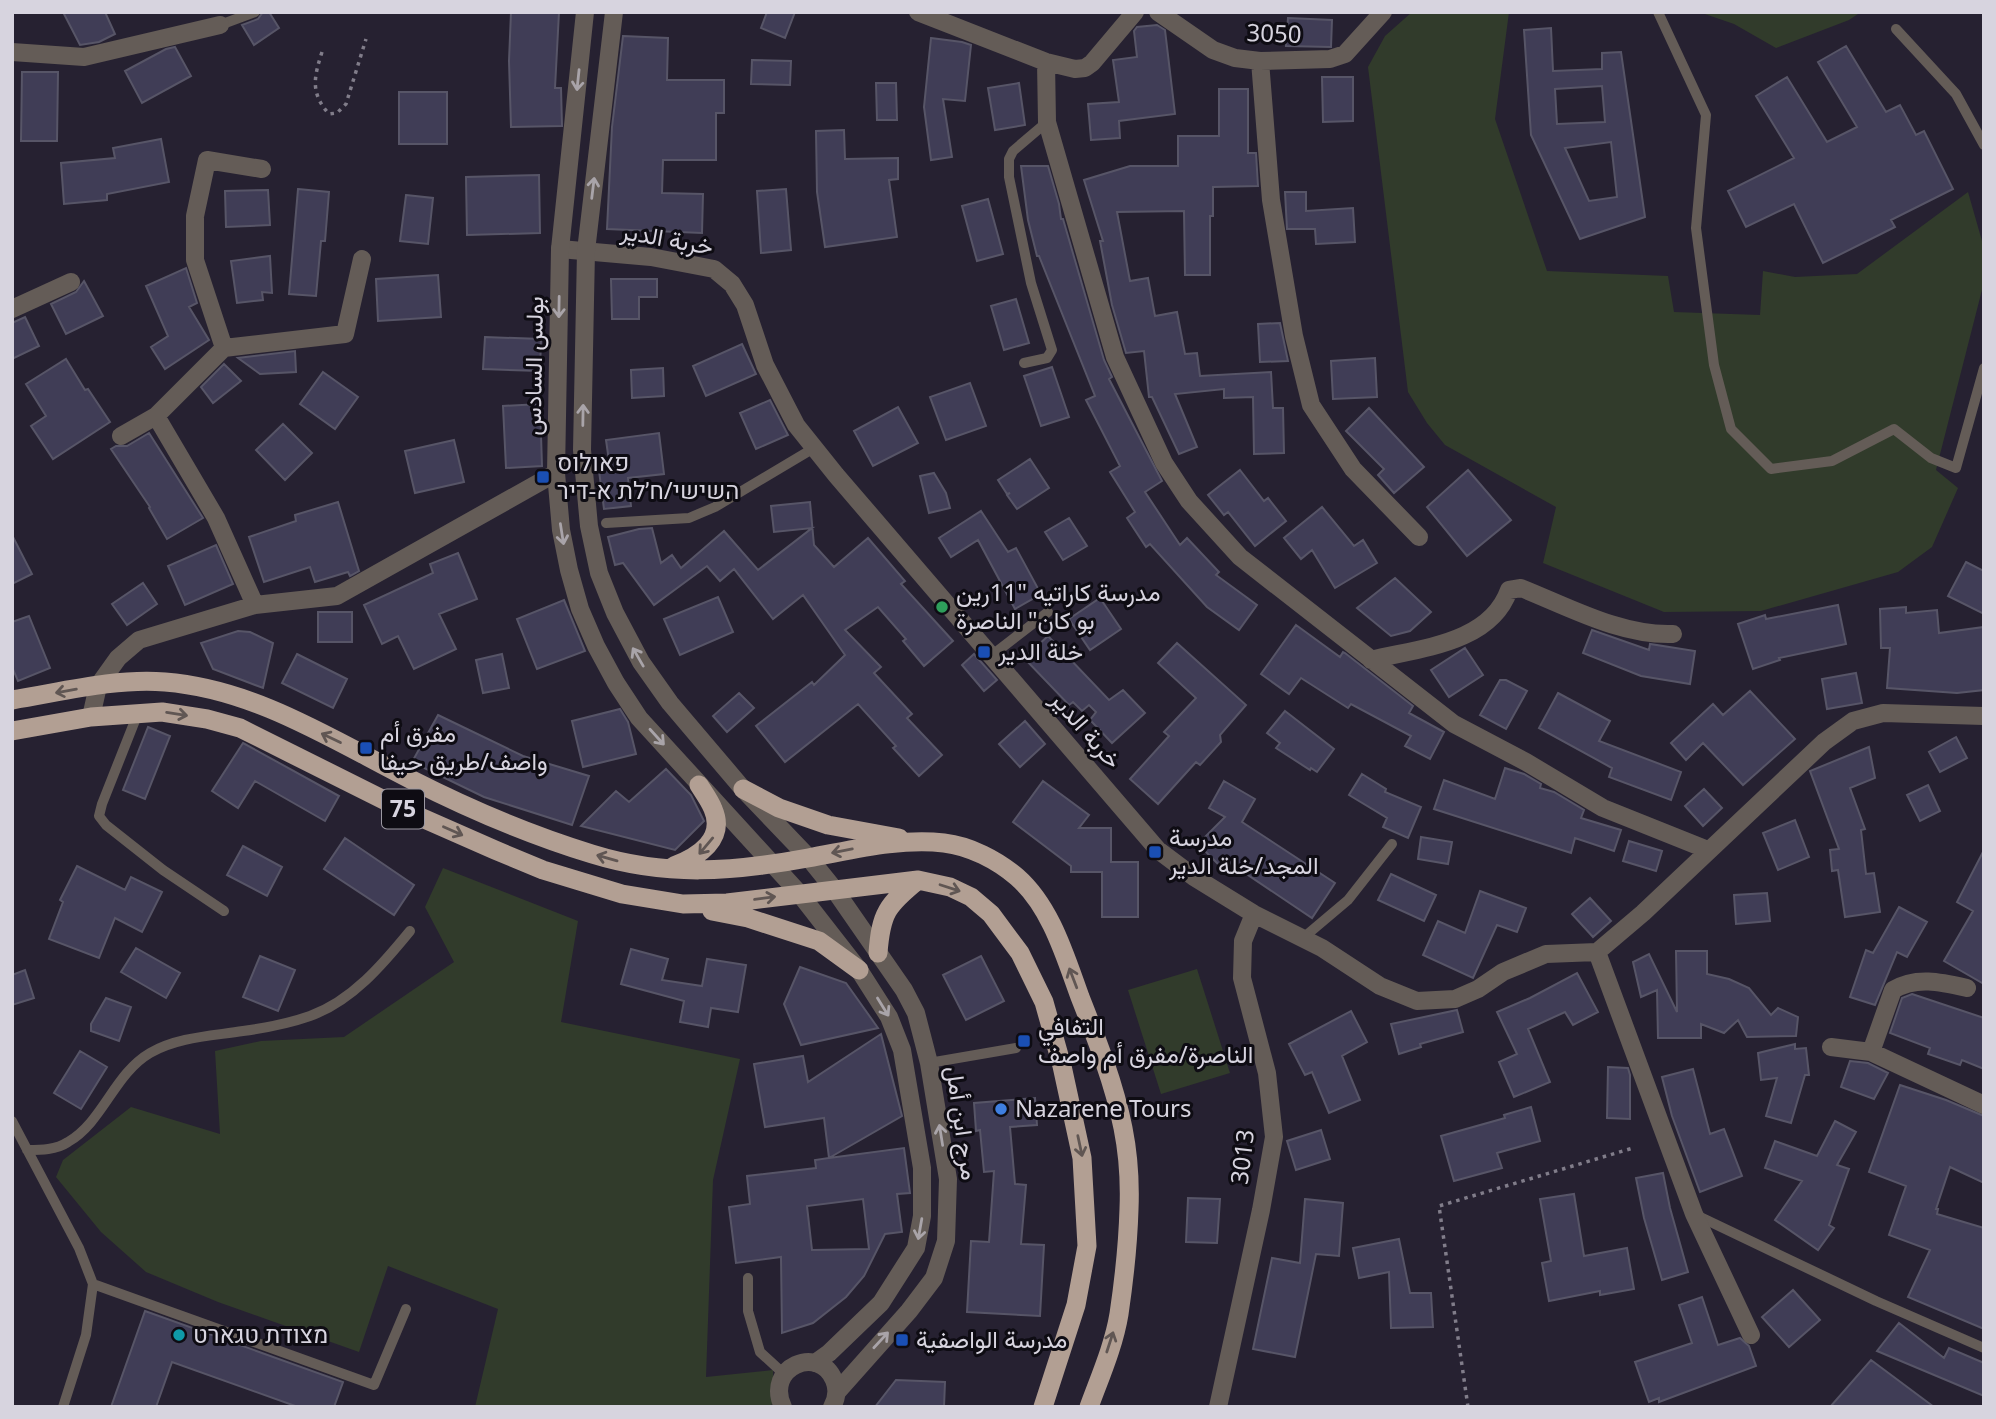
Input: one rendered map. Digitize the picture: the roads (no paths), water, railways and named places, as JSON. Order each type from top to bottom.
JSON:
[{"type":"highway","name":"75","points":[[12,700],[98,686],[164,682],[250,699],[417,783],[553,842],[629,865],[698,870],[771,864],[862,847],[917,841],[948,843],[975,850],[1017,877],[1044,910],[1061,948],[1111,1079],[1124,1132],[1129,1208],[1118,1317],[1090,1407]]},
{"type":"highway","name":"75","points":[[12,731],[91,717],[162,712],[240,728],[404,810],[531,865],[622,894],[683,904],[727,903],[918,880],[950,887],[971,897],[990,914],[1020,953],[1044,1002],[1062,1066],[1082,1158],[1087,1246],[1076,1305],[1043,1407]]},
{"type":"highway","points":[[645,867],[669,868],[691,860],[713,840],[716,825],[714,811],[699,785]]},
{"type":"highway","points":[[743,789],[779,808],[828,825],[917,841]]},
{"type":"highway","points":[[878,953],[880,925],[887,911],[894,900],[918,880]]},
{"type":"highway","points":[[653,899],[748,918],[819,941],[859,970]]},
{"type":"street","name":"بولس السادس","points":[[585,12],[560,249],[556,473],[561,530],[569,570],[580,609],[596,646],[639,718],[771,864]]},
{"type":"street","name":"بولس السادس","points":[[614,12],[586,251],[582,450],[589,526],[599,573],[615,613],[641,662],[670,703],[743,789],[808,858]]},
{"type":"street","points":[[918,12],[1046,62],[1075,69],[1085,68],[1092,63],[1135,12]]},
{"type":"street","name":"3050","points":[[1158,12],[1213,50],[1235,58],[1260,61],[1330,59],[1345,54],[1383,12]]},
{"type":"street","points":[[12,52],[84,57],[220,25]]},
{"type":"street","points":[[1260,61],[1271,200],[1294,336],[1311,405],[1353,469],[1419,537]]},
{"type":"street","points":[[1046,62],[1048,122],[1115,357],[1164,463],[1189,501],[1240,557],[1454,724],[1526,762],[1603,808],[1708,850]]},
{"type":"street","points":[[224,348],[195,260],[195,216],[207,160],[262,169]]},
{"type":"street","name":"خربة الدير","points":[[560,249],[651,257],[714,270],[732,284],[745,305],[765,365],[796,425],[1158,850],[1194,877],[1254,915],[1322,948],[1380,986],[1417,1001],[1455,999],[1478,989],[1503,972],[1546,954],[1597,952]]},
{"type":"street","points":[[121,436],[156,416],[224,348],[345,334],[362,259]]},
{"type":"street","points":[[12,309],[71,282]]},
{"type":"street","points":[[156,416],[216,518],[255,605]]},
{"type":"street","points":[[91,717],[98,686],[118,658],[139,640],[255,605],[337,596],[556,473]]},
{"type":"street","points":[[1371,660],[1450,641],[1488,623],[1504,604],[1509,590],[1521,588],[1619,626],[1654,635],[1673,634]]},
{"type":"street","points":[[1751,1335],[1694,1214],[1597,952],[1643,913],[1824,741],[1853,721],[1883,713],[1984,716]]},
{"type":"street","name":"مرج ابن أمل","points":[[808,858],[834,889],[904,990],[915,1013],[929,1063],[948,1179],[946,1241],[933,1278],[909,1311],[834,1399]]},
{"type":"street","name":"مرج ابن أمل","points":[[771,864],[799,894],[859,970],[889,1017],[902,1050],[922,1168],[922,1216],[916,1248],[881,1303],[830,1353],[815,1363],[795,1364],[784,1374]]},
{"type":"street","name":"3013","points":[[1218,1407],[1274,1137],[1267,1073],[1242,978],[1243,941],[1254,915]]},
{"type":"street","points":[[1871,1052],[1893,990],[1906,982],[1927,981],[1967,988]]},
{"type":"street","points":[[1830,1047],[1871,1052],[1984,1105]]},
{"type":"street","points":[[815,1363],[831,1374],[835,1382],[834,1399]]},
{"type":"street","points":[[779,1404],[778,1387],[784,1374]]},
{"type":"lane","points":[[220,25],[255,12]]},
{"type":"lane","points":[[1658,12],[1706,115],[1696,228],[1714,365],[1731,429],[1771,469],[1832,461],[1894,429],[1931,458],[1956,468],[1984,368]]},
{"type":"lane","points":[[1896,29],[1956,94],[1984,145]]},
{"type":"lane","points":[[1024,363],[1047,358],[1052,351],[1031,284],[1009,177],[1009,159],[1013,150],[1048,122]]},
{"type":"lane","points":[[606,523],[689,518],[715,507],[814,448]]},
{"type":"lane","points":[[990,656],[1048,612]]},
{"type":"lane","points":[[138,713],[99,816],[106,825],[163,870],[224,911]]},
{"type":"lane","points":[[1303,938],[1348,900],[1392,844]]},
{"type":"lane","points":[[27,1150],[46,1150],[68,1142],[88,1124],[131,1066],[152,1052],[192,1038],[246,1031],[312,1016],[351,993],[384,963],[410,931]]},
{"type":"lane","points":[[929,1063],[1016,1048]]},
{"type":"lane","points":[[12,1121],[79,1248],[93,1284],[86,1335],[63,1407]]},
{"type":"lane","points":[[1694,1214],[1876,1301],[1984,1348]]},
{"type":"lane","points":[[748,1279],[748,1311],[760,1352],[784,1374]]},
{"type":"lane","points":[[93,1284],[374,1385],[405,1309]]},
{"type":"place","name":"פאולוס השישי/ח׳לת א-דיר","points":[[543,477]]},
{"type":"place","name":"مدرسة كاراتيه \"11رين بو كان\" الناصرة","points":[[942,607]]},
{"type":"place","name":"خلة الدير","points":[[984,652]]},
{"type":"place","name":"مفرق أم واصف/طريق حيفا","points":[[366,748]]},
{"type":"place","name":"مدرسة المجد/خلة الدير","points":[[1155,852]]},
{"type":"place","name":"التفافي الناصرة/مفرق أم واصف","points":[[1024,1041]]},
{"type":"place","name":"Nazarene Tours","points":[[1001,1109]]},
{"type":"place","name":"מצודת טגארט","points":[[179,1335]]},
{"type":"place","name":"مدرسة الواصفية","points":[[902,1340]]}]
